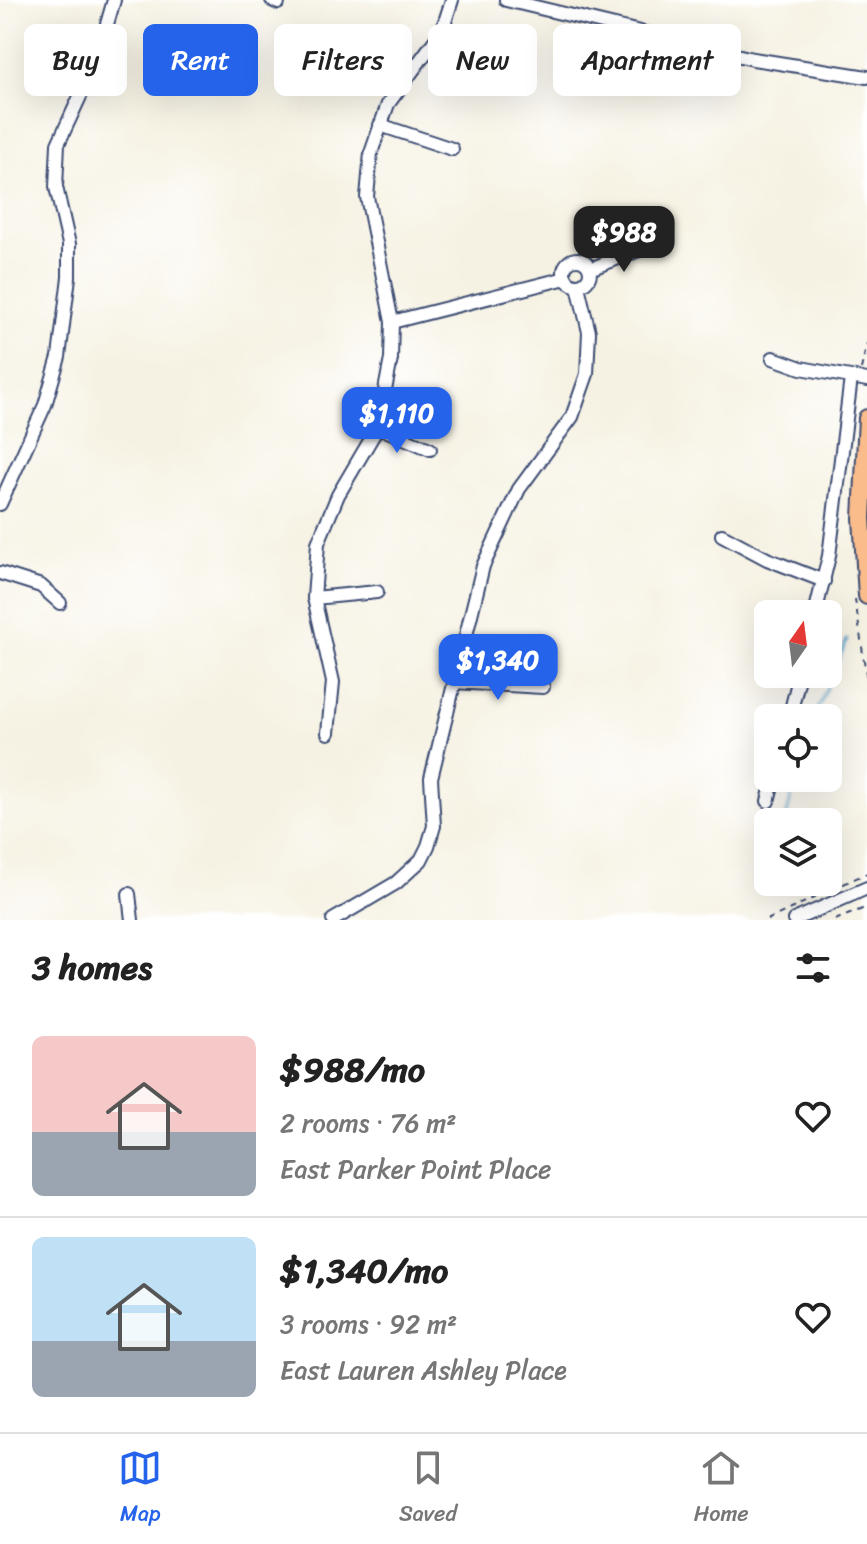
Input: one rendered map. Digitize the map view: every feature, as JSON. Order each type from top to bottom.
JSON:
[{"type":"main road","points":[[867,418],[862,518],[867,596]]},
{"type":"street","points":[[0,504],[45,405],[59,357],[69,277],[69,244],[56,187],[58,144],[96,62],[114,0]]},
{"type":"street","points":[[328,733],[333,682],[314,598],[314,569],[325,523],[378,427],[391,359],[392,322],[367,197],[371,153],[380,125],[404,79],[442,31],[452,0]]},
{"type":"street","points":[[506,0],[753,59],[867,77]]},
{"type":"street","points":[[380,125],[452,149]]},
{"type":"street","points":[[590,269],[644,248]]},
{"type":"street","points":[[566,278],[565,268],[575,259],[583,260],[590,269],[589,279],[578,286]]},
{"type":"street","points":[[333,920],[411,871],[428,846],[434,826],[431,778],[483,566],[519,489],[561,436],[581,397],[587,374],[589,332],[578,286],[566,278],[392,322]]},
{"type":"street","points":[[773,358],[867,380]]},
{"type":"street","points":[[819,600],[824,581],[851,378]]},
{"type":"street","points":[[378,427],[430,449]]},
{"type":"street","points":[[722,535],[767,559],[824,581]]},
{"type":"street","points":[[0,573],[41,586],[60,603]]},
{"type":"street","points":[[314,598],[377,592]]},
{"type":"street","points":[[454,682],[543,687]]},
{"type":"street","points":[[768,801],[770,792]]},
{"type":"street","points":[[794,920],[867,888]]},
{"type":"street","points":[[129,894],[132,920]]},
{"type":"path","points":[[861,364],[867,343]]},
{"type":"path","points":[[767,920],[867,873]]},
{"type":"path","points":[[835,920],[867,907]]},
{"type":"waterway","points":[[820,704],[847,640]]},
{"type":"waterway","points":[[788,808],[792,792]]}]
